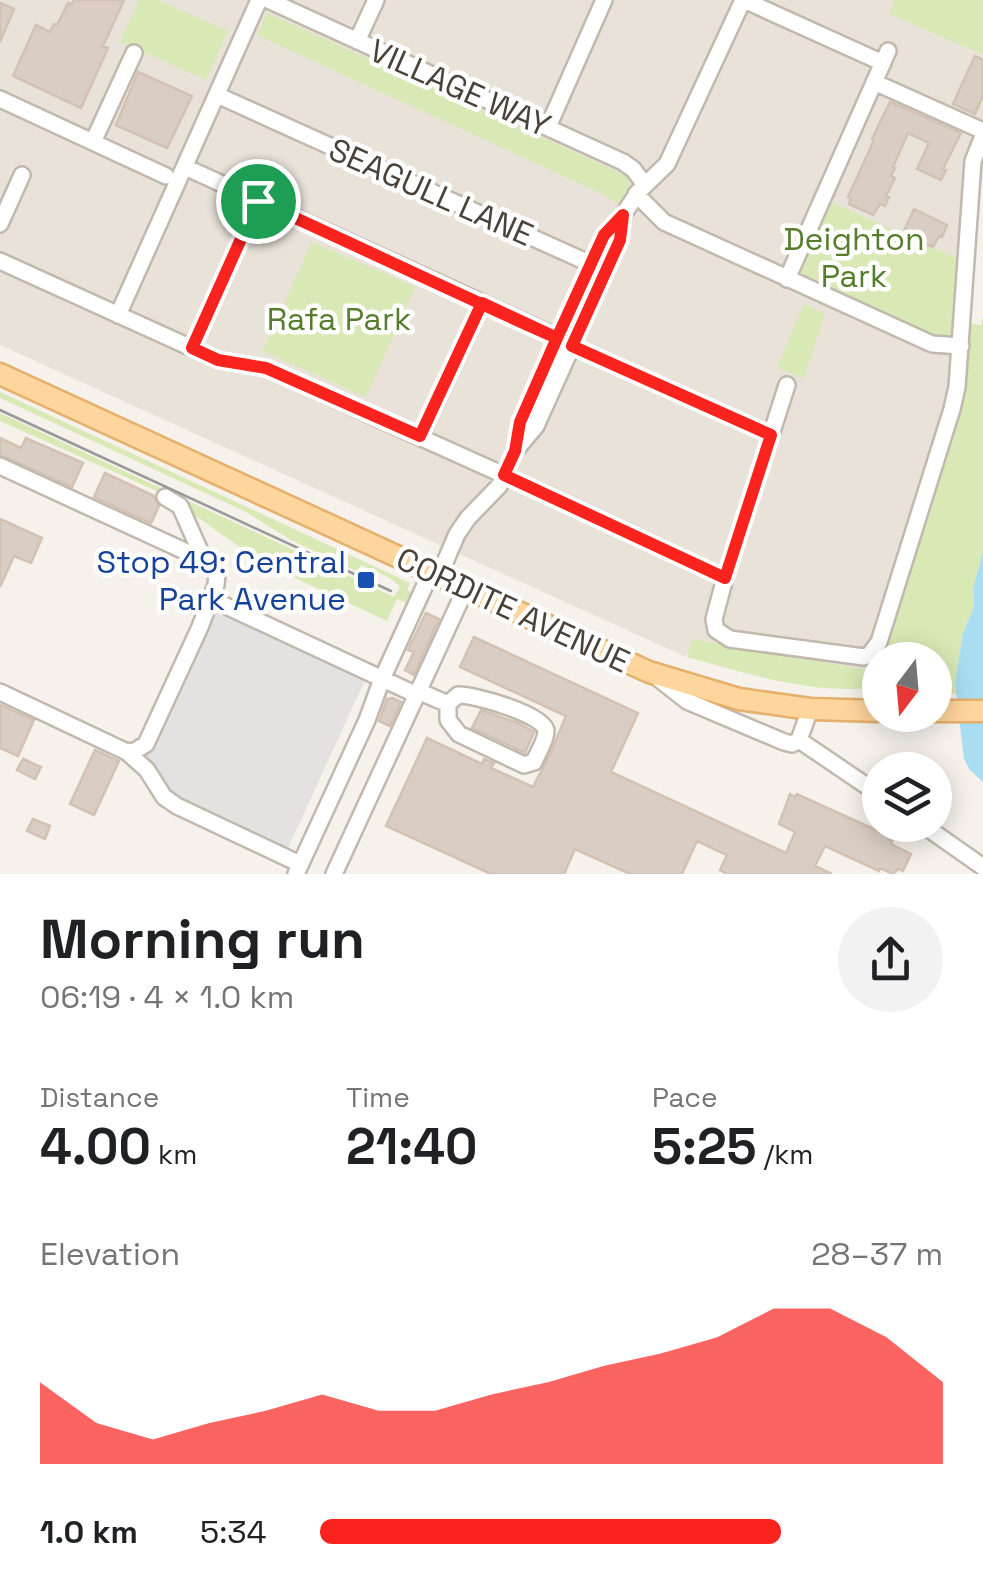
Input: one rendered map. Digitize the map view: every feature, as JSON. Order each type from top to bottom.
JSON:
[{"type":"main road","name":"CORDITE AVENUE","points":[[0,374],[648,672],[739,699],[810,709],[862,710]]},
{"type":"main road","points":[[952,711],[983,711]]},
{"type":"street","points":[[118,315],[259,0]]},
{"type":"street","name":"VILLAGE WAY","points":[[268,0],[623,162],[633,169],[641,190],[664,222],[932,344],[961,346]]},
{"type":"street","points":[[357,41],[376,0]]},
{"type":"street","points":[[548,128],[604,0]]},
{"type":"street","points":[[565,342],[590,264],[604,235],[672,156],[744,0],[886,57],[786,279]]},
{"type":"street","points":[[93,142],[134,53]]},
{"type":"street","points":[[787,386],[725,578],[714,619],[716,630],[725,638],[860,657],[870,654],[879,642],[952,409],[961,346],[973,161],[983,134],[874,82]]},
{"type":"street","name":"SEAGULL LANE","points":[[217,95],[590,264]]},
{"type":"street","points":[[0,99],[166,176]]},
{"type":"street","points":[[185,167],[771,435]]},
{"type":"street","points":[[0,224],[22,175]]},
{"type":"street","points":[[192,348],[258,201]]},
{"type":"street","points":[[0,692],[128,752],[147,770],[164,797],[177,806],[298,869],[382,680],[435,574],[468,518],[499,486],[515,451],[520,422],[620,240],[623,215]]},
{"type":"street","points":[[0,261],[218,360],[266,368],[725,578]]},
{"type":"street","points":[[420,436],[482,303]]},
{"type":"street","points":[[0,466],[204,560]]},
{"type":"street","points":[[128,752],[146,744],[216,585],[216,573],[204,560],[180,506],[165,497]]},
{"type":"street","points":[[334,874],[466,588]]},
{"type":"street","points":[[211,599],[382,680],[448,704]]},
{"type":"street","points":[[648,672],[687,701],[792,744],[800,740],[810,709]]},
{"type":"street","points":[[466,694],[507,706],[541,722],[546,734],[534,762],[528,766],[517,762],[460,734],[448,720],[448,704],[452,698],[466,694]]},
{"type":"street","points":[[800,740],[862,783]]},
{"type":"street","points":[[947,842],[983,868]]},
{"type":"shaded area","points":[[0,0],[983,0],[983,161],[965,396],[884,642],[862,642],[862,669],[693,640],[686,657],[0,345]]},
{"type":"shaded area","points":[[207,602],[367,676],[287,850],[174,797],[137,754]]},
{"type":"green space","points":[[139,0],[158,0],[228,31],[206,80],[120,42]]},
{"type":"green space","points":[[890,0],[983,0],[983,55],[889,13],[894,2]]},
{"type":"green space","points":[[267,13],[627,176],[630,186],[619,204],[257,35]]},
{"type":"green space","name":"Deighton Park","points":[[828,201],[959,259],[955,328],[950,338],[937,337],[795,276]]},
{"type":"green space","name":"Rafa Park","points":[[312,242],[415,287],[366,397],[263,351]]},
{"type":"green space","points":[[804,304],[825,313],[804,378],[777,368]]},
{"type":"green space","points":[[983,316],[983,552],[973,588],[974,607],[963,633],[956,694],[952,694],[952,642],[884,642],[965,396],[970,324],[981,325]]},
{"type":"green space","points":[[0,392],[410,583],[406,603],[397,599],[387,621],[259,561],[168,496],[0,421],[0,413],[394,597],[400,587],[361,565],[358,572],[291,540],[246,512],[0,398]]},
{"type":"green space","points":[[692,639],[862,669],[862,688],[782,682],[687,657]]},
{"type":"water","points":[[983,552],[983,782],[964,759],[955,683]]},
{"type":"building","points":[[74,0],[124,0],[81,108],[13,76],[36,25],[50,32]]},
{"type":"building","points":[[0,3],[14,9],[0,42]]},
{"type":"building","points":[[975,56],[983,60],[983,95],[975,114],[953,104]]},
{"type":"building","points":[[138,72],[192,96],[167,148],[116,125]]},
{"type":"building","points":[[890,102],[961,133],[941,180],[917,169],[929,143],[908,133],[893,167],[891,176],[895,178],[886,196],[889,197],[873,215],[849,204],[848,197]]},
{"type":"building","points":[[914,209],[947,225],[933,247],[905,229]]},
{"type":"building","points":[[0,438],[21,448],[26,438],[83,463],[72,487],[0,455]]},
{"type":"building","points":[[105,473],[154,496],[159,506],[151,523],[94,497]]},
{"type":"building","points":[[0,519],[42,538],[31,563],[14,556],[0,587]]},
{"type":"building","points":[[426,613],[439,619],[414,675],[405,670],[414,652],[408,650]]},
{"type":"building","points":[[474,637],[638,713],[611,772],[786,853],[795,832],[779,824],[790,794],[797,794],[862,824],[862,842],[892,842],[911,854],[903,871],[898,869],[893,874],[825,846],[815,866],[832,874],[727,874],[720,870],[727,855],[697,841],[682,874],[630,874],[575,849],[564,874],[491,874],[386,826],[427,738],[482,764],[484,759],[494,763],[491,768],[533,787],[566,716],[460,667]]},
{"type":"building","points":[[387,699],[401,702],[390,726],[379,721]]},
{"type":"building","points":[[0,705],[34,720],[18,756],[0,748]]},
{"type":"building","points":[[481,710],[534,732],[525,753],[472,728]]},
{"type":"building","points":[[95,750],[119,761],[94,815],[70,804]]},
{"type":"building","points":[[23,759],[41,767],[35,779],[17,770]]},
{"type":"building","points":[[33,819],[50,826],[45,839],[27,831]]},
{"type":"tram line","points":[[0,410],[391,591]]},
{"type":"place","name":"Stop 49: Central Park Avenue","points":[[366,580]]},
{"type":"route","points":[[258,201],[192,348],[218,360],[266,368],[420,436],[482,303],[557,338],[604,235],[623,215],[620,240],[572,346],[771,435],[725,578],[504,475],[515,451],[520,422],[557,338],[545,332],[482,303],[258,201]]}]
